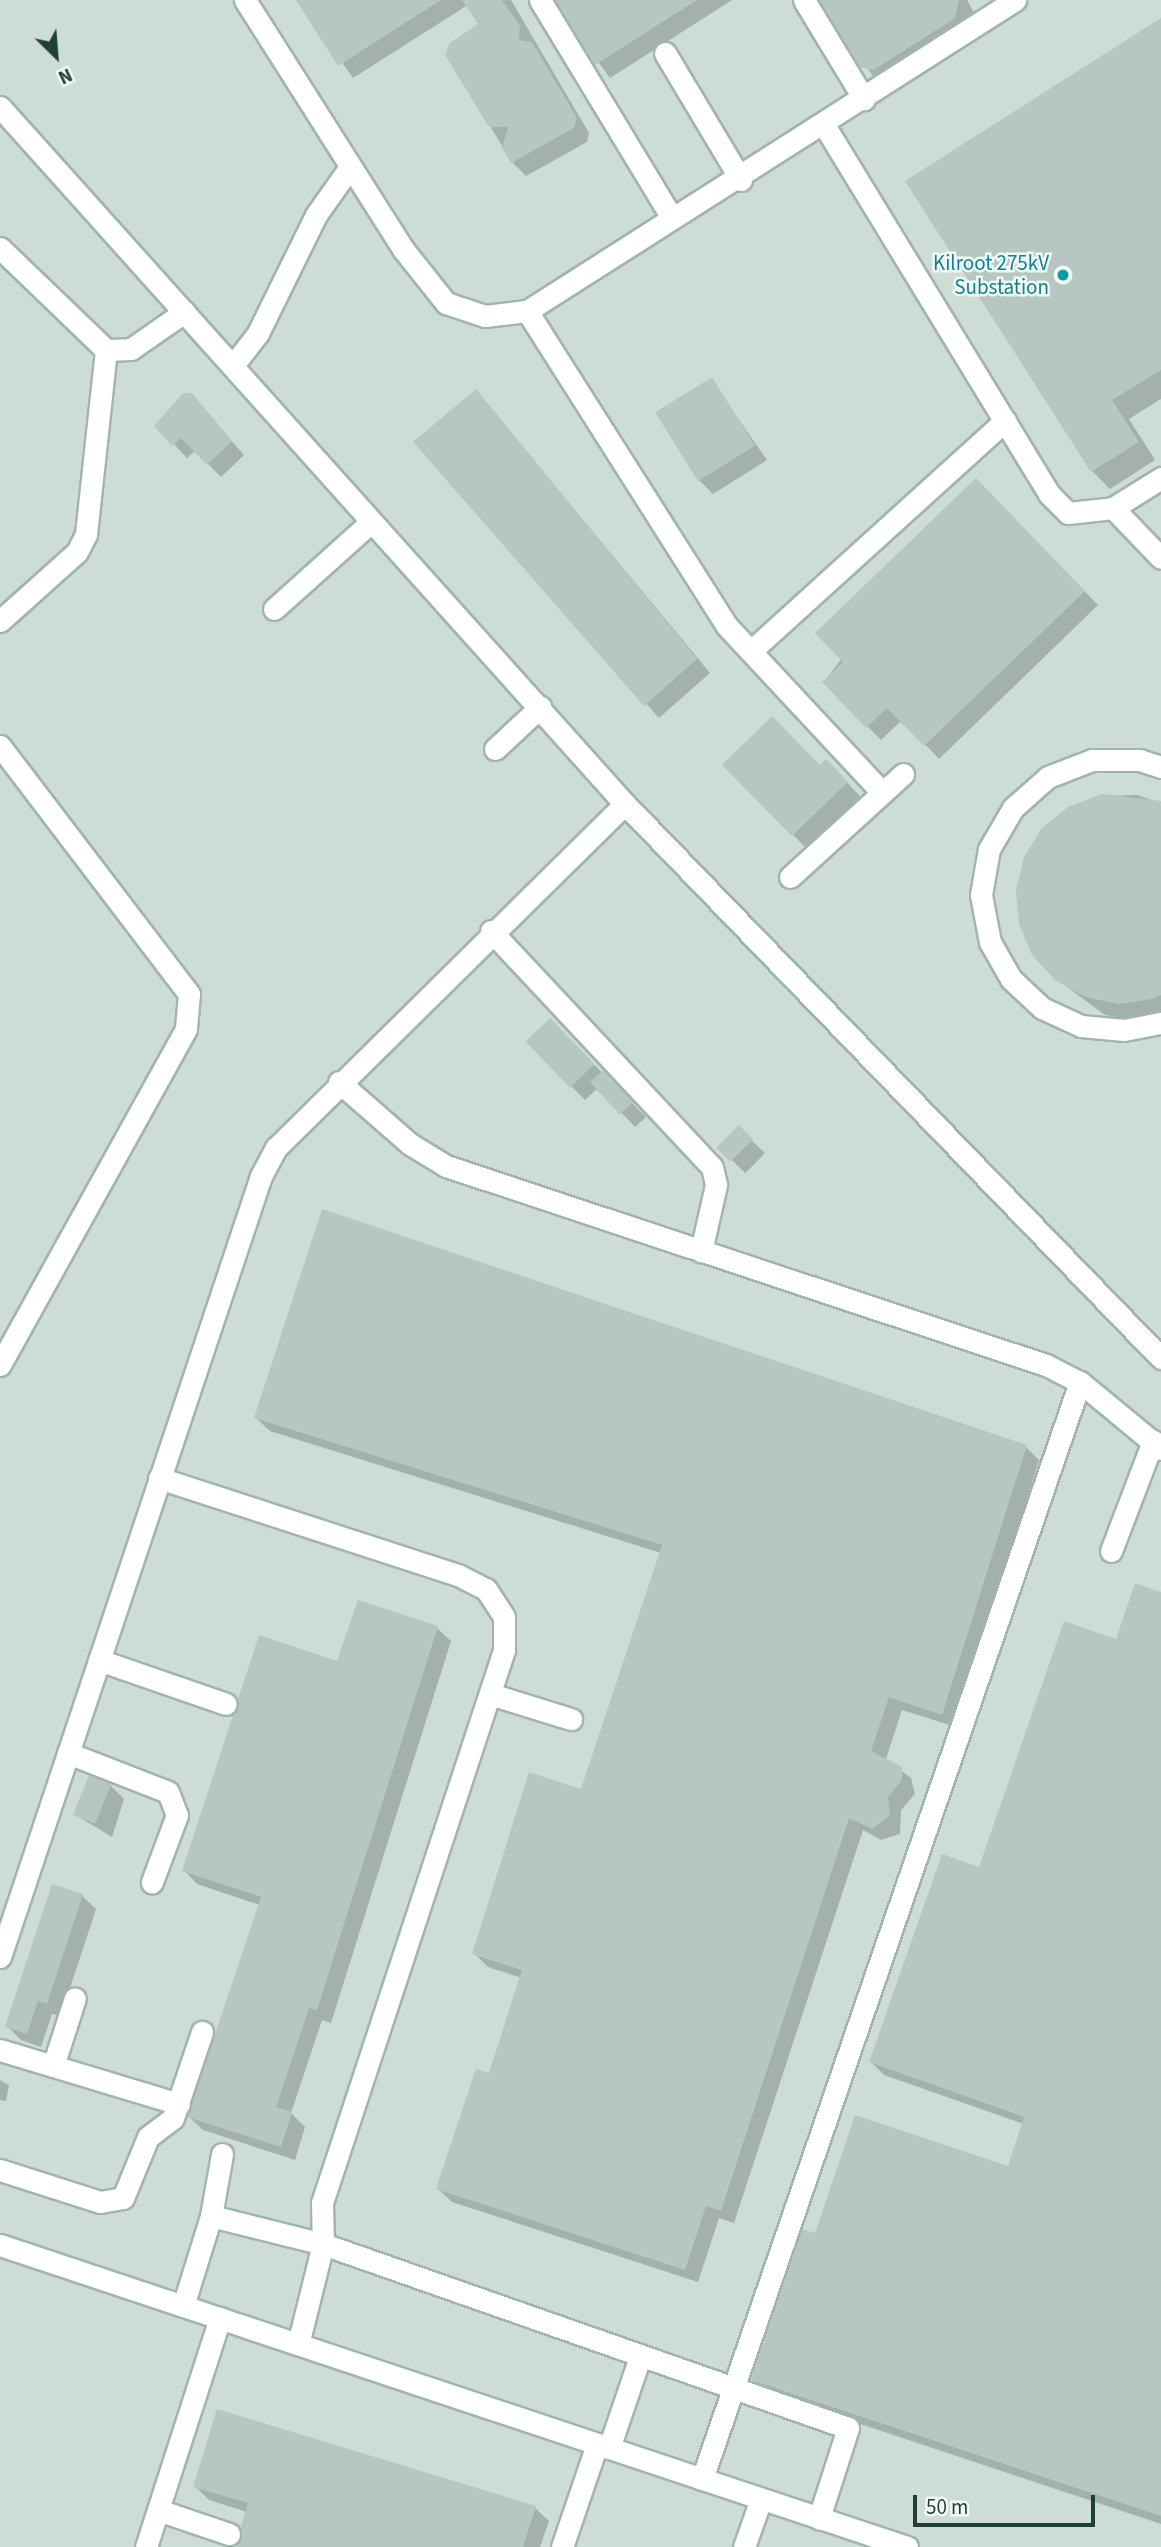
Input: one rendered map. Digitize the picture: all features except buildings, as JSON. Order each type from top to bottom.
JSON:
[{"type":"street","points":[[246,0],[350,167],[446,303],[485,316],[527,311],[672,218],[741,180],[1006,2]]},
{"type":"street","points":[[540,0],[672,218]]},
{"type":"street","points":[[804,0],[864,99]]},
{"type":"street","points":[[665,52],[741,180]]},
{"type":"street","points":[[0,107],[234,364],[371,522],[625,804],[1161,1357]]},
{"type":"street","points":[[824,125],[1005,421],[1068,513],[1113,508],[1161,478]]},
{"type":"street","points":[[234,364],[258,333],[316,215],[350,167]]},
{"type":"street","points":[[0,248],[106,350],[131,349],[184,312]]},
{"type":"street","points":[[527,311],[697,586],[751,651],[882,792]]},
{"type":"street","points":[[0,621],[77,552],[86,534],[106,350]]},
{"type":"street","points":[[751,651],[1005,421]]},
{"type":"street","points":[[1113,508],[1161,558]]},
{"type":"street","points":[[274,609],[371,522]]},
{"type":"street","points":[[495,749],[540,707]]},
{"type":"street","points":[[0,746],[189,994],[186,1029],[0,1365]]},
{"type":"street","points":[[1161,767],[1140,760],[1093,760],[1048,777],[1013,808],[989,849],[981,895],[990,942],[1011,979],[1042,1008],[1081,1026],[1124,1030],[1161,1023]]},
{"type":"street","points":[[790,877],[903,774]]},
{"type":"street","points":[[0,1957],[261,1176],[291,1130],[491,931],[625,804]]},
{"type":"street","points":[[491,931],[712,1167],[716,1185],[701,1251]]},
{"type":"street","points":[[339,1082],[410,1144],[446,1166],[1080,1382],[1157,1445],[1111,1551]]},
{"type":"street","points":[[702,2479],[1080,1382]]},
{"type":"street","points":[[159,1478],[486,1589],[504,1617],[504,1650],[322,2203],[323,2245],[298,2344]]},
{"type":"street","points":[[99,1660],[226,1704]]},
{"type":"street","points":[[490,1693],[571,1719]]},
{"type":"street","points":[[68,1752],[167,1792],[177,1815],[152,1882]]},
{"type":"street","points":[[52,2066],[75,1998]]},
{"type":"street","points":[[0,2170],[114,2204],[133,2184],[148,2137],[173,2118],[202,2032]]},
{"type":"street","points":[[0,2050],[179,2104]]},
{"type":"street","points":[[183,2306],[211,2217],[222,2154]]},
{"type":"street","points":[[211,2217],[323,2245],[848,2428],[819,2518]]},
{"type":"street","points":[[0,2245],[899,2546]]},
{"type":"street","points":[[146,2547],[220,2318]]},
{"type":"street","points":[[562,2547],[640,2357]]},
{"type":"street","points":[[744,2547],[761,2499]]},
{"type":"street","points":[[158,2510],[229,2534]]},
{"type":"shaded area","points":[[0,0],[1161,0],[1161,2547],[0,2547]]},
{"type":"place","name":"Kilroot 275kV Substation","points":[[1063,275]]}]
